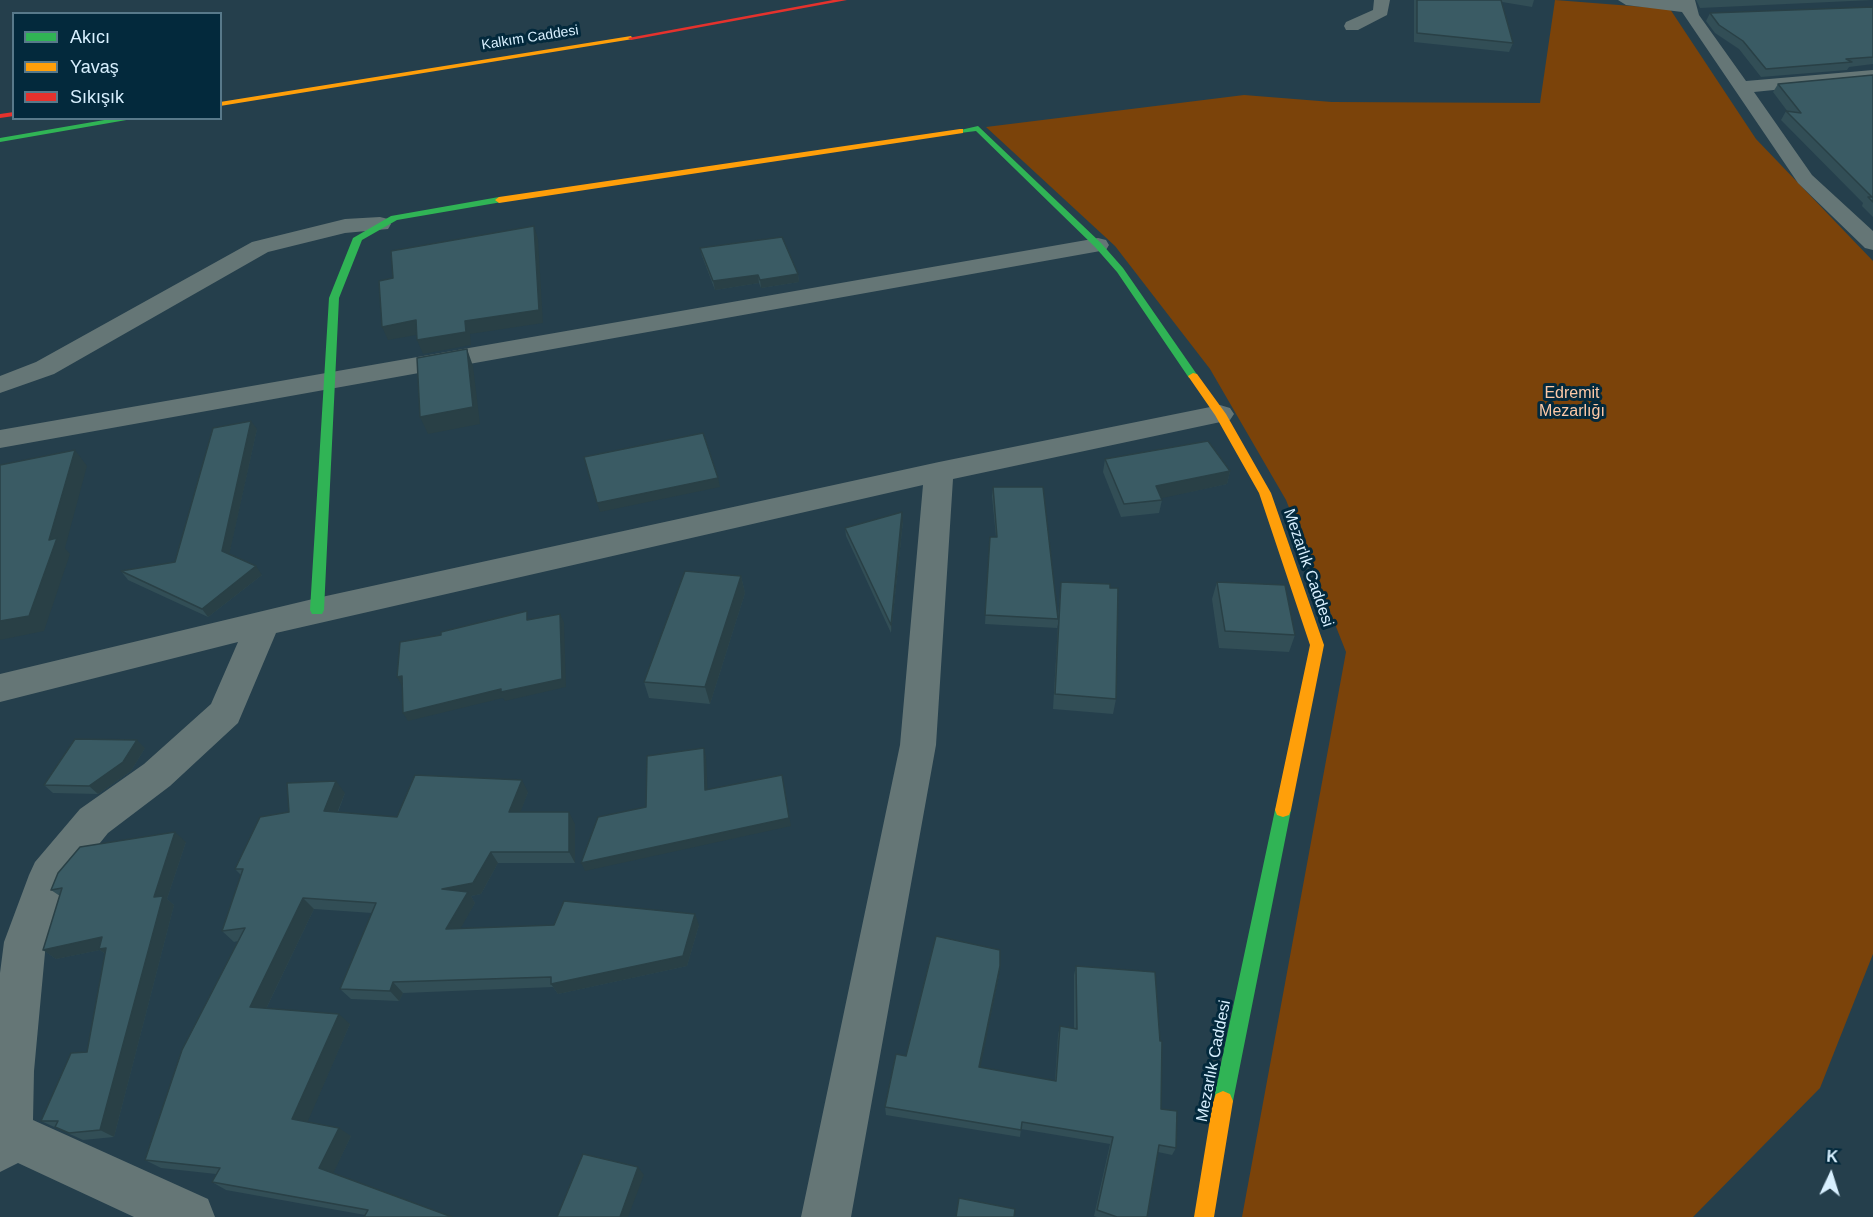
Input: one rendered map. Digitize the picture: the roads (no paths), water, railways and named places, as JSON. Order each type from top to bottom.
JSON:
[{"type":"street","name":"Kalkım Caddesi","points":[[222,104],[736,21],[844,0]]},
{"type":"street","points":[[1352,26],[1381,12],[1382,0]]},
{"type":"street","points":[[1626,0],[1689,7],[1714,14]]},
{"type":"street","points":[[1689,7],[1805,179],[1873,243]]},
{"type":"street","points":[[1743,87],[1872,76]]},
{"type":"street","points":[[0,140],[122,120]]},
{"type":"street","name":"Mezarlık Caddesi","points":[[380,224],[419,212],[978,128],[1098,245],[1120,270],[1220,414],[1265,493],[1317,645],[1218,1124],[1204,1217]]},
{"type":"street","points":[[1850,221],[1873,223]]},
{"type":"street","points":[[317,610],[334,298],[358,238],[380,224]]},
{"type":"street","points":[[0,385],[45,368],[260,247],[345,226],[380,224]]},
{"type":"street","points":[[0,439],[1098,245]]},
{"type":"street","points":[[0,688],[317,610],[939,472],[1220,414]]},
{"type":"street","points":[[826,1217],[918,745],[939,472]]},
{"type":"street","points":[[190,1217],[4,1141],[25,942],[49,875],[94,821],[157,775],[225,713],[263,623]]},
{"type":"park label","name":"Edremit Mezarlığı","points":[[1572,403]]}]
